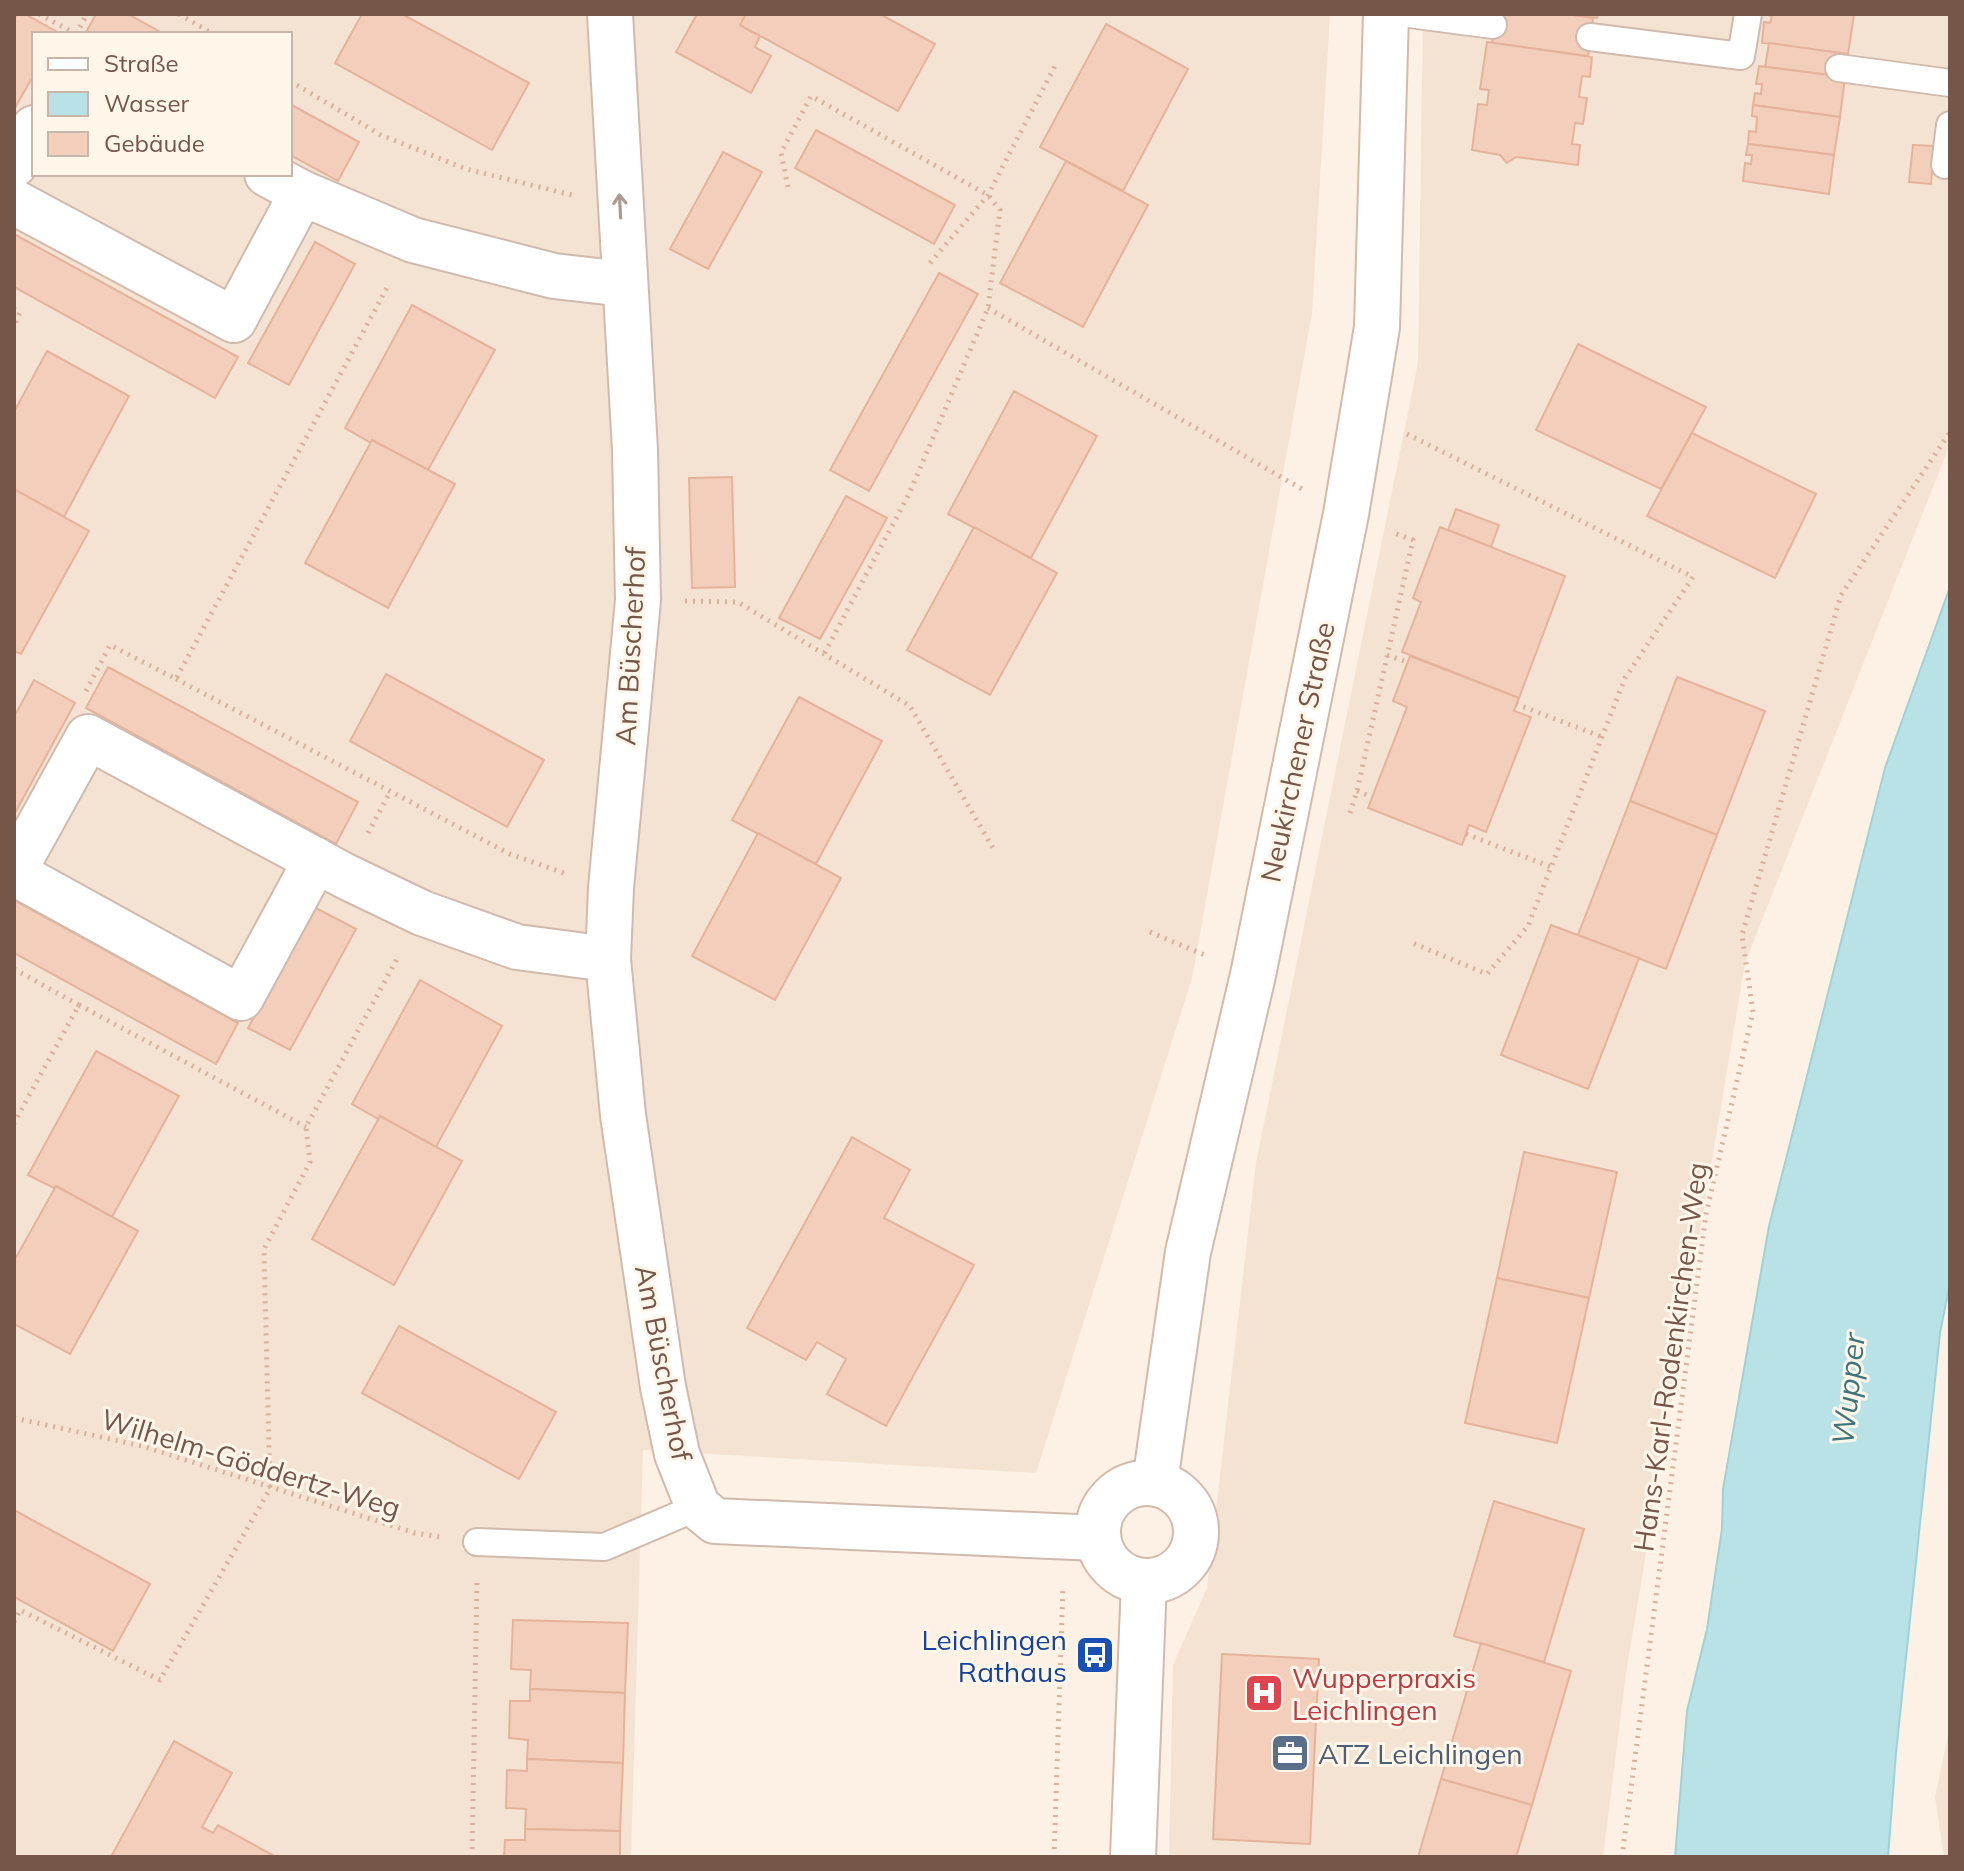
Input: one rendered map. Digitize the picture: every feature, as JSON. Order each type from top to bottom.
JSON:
[{"type":"street","name":"Am Büscherhof","points":[[610,14],[635,450],[638,600],[611,888],[608,959],[623,1115],[663,1387],[677,1454],[698,1507]]},
{"type":"street","name":"Neukirchener Straße","points":[[1155,1482],[1188,1252],[1253,975],[1346,514],[1377,327],[1386,14]]},
{"type":"street","points":[[14,165],[32,132]]},
{"type":"street","points":[[14,202],[234,320],[284,184],[413,240],[554,276],[624,284]]},
{"type":"street","points":[[316,860],[241,998],[14,872],[88,737],[316,860],[422,913],[517,947],[608,959]]},
{"type":"street","points":[[698,1507],[715,1521],[1081,1537],[1102,1554],[1113,1568],[1127,1577],[1144,1581],[1165,1578],[1183,1566],[1193,1548],[1196,1531],[1193,1514],[1184,1499],[1171,1488],[1155,1482],[1136,1483],[1119,1490],[1106,1503],[1098,1520],[1081,1537]]},
{"type":"street","points":[[1133,1857],[1144,1581]]},
{"type":"lane","points":[[1409,14],[1493,25]]},
{"type":"lane","points":[[1590,37],[1754,58],[1748,14]]},
{"type":"lane","points":[[1839,68],[1950,83]]},
{"type":"lane","points":[[1945,165],[1950,125]]},
{"type":"lane","points":[[477,1542],[604,1547],[698,1507]]},
{"type":"path","points":[[39,14],[72,32]]},
{"type":"path","points":[[77,32],[87,14]]},
{"type":"path","points":[[179,14],[210,32]]},
{"type":"path","points":[[930,263],[988,195],[1056,64]]},
{"type":"path","points":[[292,82],[381,135],[466,169],[620,207]]},
{"type":"path","points":[[788,187],[781,153],[811,96],[988,195],[1000,210],[988,308],[910,492],[824,654]]},
{"type":"path","points":[[176,679],[413,240]]},
{"type":"path","points":[[988,308],[1346,514],[1413,540],[1350,813]]},
{"type":"path","points":[[14,309],[20,312],[14,326]]},
{"type":"path","points":[[1363,412],[1693,577],[1625,678],[1528,926],[1487,974],[1410,942]]},
{"type":"path","name":"Hans-Karl-Rodenkirchen-Weg","points":[[1622,1857],[1706,1214],[1753,1012],[1742,935],[1841,595],[1950,432]]},
{"type":"path","points":[[738,602],[910,706],[993,848]]},
{"type":"path","points":[[88,737],[80,702],[110,645],[510,854],[611,888]]},
{"type":"path","points":[[1387,655],[1407,662]]},
{"type":"path","points":[[1516,704],[1602,737]]},
{"type":"path","points":[[1357,791],[1372,797]]},
{"type":"path","points":[[1466,834],[1551,867]]},
{"type":"path","points":[[14,1622],[20,1610],[160,1680],[270,1489],[264,1249],[310,1162],[306,1127],[422,913]]},
{"type":"path","points":[[1150,932],[1253,975]]},
{"type":"path","points":[[14,969],[306,1127]]},
{"type":"path","points":[[14,1123],[79,1005]]},
{"type":"path","name":"Wilhelm-Göddertz-Weg","points":[[14,1418],[142,1446],[415,1533],[477,1542]]},
{"type":"path","points":[[1054,1857],[1081,1537]]},
{"type":"path","points":[[472,1857],[477,1542]]},
{"type":"shaded area","points":[[14,14],[1330,14],[1312,313],[1192,978],[1036,1473],[643,1450],[631,1857],[14,1857]]},
{"type":"shaded area","points":[[1423,14],[1950,14],[1950,444],[1745,963],[1626,1673],[1603,1857],[1169,1857],[1173,1665],[1207,1588],[1256,1163],[1418,363]]},
{"type":"shaded area","points":[[1950,1726],[1950,1857],[1944,1857],[1935,1797]]},
{"type":"water","name":"Wupper","points":[[1950,587],[1950,1283],[1940,1333],[1888,1857],[1675,1857],[1687,1711],[1707,1629],[1722,1529],[1723,1489],[1769,1226],[1885,768]]},
{"type":"building","points":[[17,14],[25,14],[57,32],[32,32],[32,78],[14,110],[14,19]]},
{"type":"building","points":[[96,14],[128,14],[160,32],[86,32]]},
{"type":"building","points":[[362,14],[402,14],[529,83],[492,150],[335,63]]},
{"type":"building","points":[[697,14],[746,14],[740,25],[760,36],[755,47],[771,56],[751,93],[676,52]]},
{"type":"building","points":[[746,14],[880,14],[935,44],[898,111],[740,25]]},
{"type":"building","points":[[1494,14],[1567,14],[1593,18],[1588,56],[1492,43]]},
{"type":"building","points":[[1567,14],[1598,14],[1597,18]]},
{"type":"building","points":[[1765,14],[1854,15],[1848,54],[1762,43],[1764,22],[1770,23],[1772,16]]},
{"type":"building","points":[[1106,24],[1188,69],[1123,191],[1040,147]]},
{"type":"building","points":[[1487,42],[1592,57],[1590,77],[1582,76],[1579,97],[1587,98],[1583,124],[1575,123],[1572,144],[1580,145],[1578,165],[1516,157],[1507,163],[1500,155],[1472,150],[1478,104],[1487,105],[1489,90],[1480,89]]},
{"type":"building","points":[[1769,43],[1841,53],[1838,76],[1765,67]]},
{"type":"building","points":[[1759,66],[1845,77],[1840,117],[1753,105],[1755,93],[1761,94],[1762,84],[1756,84]]},
{"type":"building","points":[[292,105],[359,142],[338,181],[292,156]]},
{"type":"building","points":[[1753,105],[1840,117],[1834,155],[1748,144],[1749,131],[1756,132],[1757,117],[1752,116]]},
{"type":"building","points":[[816,130],[955,205],[934,244],[795,168]]},
{"type":"building","points":[[1748,144],[1834,155],[1829,194],[1743,181],[1745,163],[1751,164],[1752,155],[1746,155]]},
{"type":"building","points":[[1913,145],[1934,146],[1931,184],[1909,182]]},
{"type":"building","points":[[723,152],[762,172],[708,269],[670,249]]},
{"type":"building","points":[[1066,161],[1148,205],[1083,327],[1000,283]]},
{"type":"building","points":[[14,234],[238,357],[215,398],[14,287]]},
{"type":"building","points":[[315,242],[355,264],[289,385],[248,363]]},
{"type":"building","points":[[939,273],[978,294],[869,491],[830,470]]},
{"type":"building","points":[[412,305],[495,350],[428,470],[345,428]]},
{"type":"building","points":[[1578,344],[1706,407],[1661,489],[1536,430]]},
{"type":"building","points":[[47,351],[129,396],[64,517],[14,489],[14,412]]},
{"type":"building","points":[[1014,391],[1097,436],[1031,558],[948,514]]},
{"type":"building","points":[[1692,433],[1816,494],[1775,578],[1647,516]]},
{"type":"building","points":[[372,440],[455,484],[388,608],[305,563]]},
{"type":"building","points":[[732,477],[735,587],[692,588],[689,478]]},
{"type":"building","points":[[14,489],[89,531],[21,654],[14,651]]},
{"type":"building","points":[[846,496],[887,518],[820,639],[779,618]]},
{"type":"building","points":[[1456,509],[1499,525],[1491,547],[1448,530]]},
{"type":"building","points":[[974,527],[1057,573],[990,695],[907,650]]},
{"type":"building","points":[[1440,527],[1565,576],[1519,698],[1402,652],[1421,602],[1413,598]]},
{"type":"building","points":[[1410,656],[1519,698],[1514,711],[1531,717],[1486,832],[1469,825],[1462,845],[1368,808],[1407,707],[1393,701]]},
{"type":"building","points":[[108,667],[358,802],[336,844],[86,708]]},
{"type":"building","points":[[386,674],[544,760],[507,827],[350,741]]},
{"type":"building","points":[[1677,677],[1765,711],[1717,835],[1630,801]]},
{"type":"building","points":[[34,680],[75,703],[14,815],[14,717]]},
{"type":"building","points":[[799,697],[882,741],[816,864],[732,820]]},
{"type":"building","points":[[1630,801],[1717,835],[1666,969],[1578,935]]},
{"type":"building","points":[[758,833],[841,878],[775,1000],[692,956]]},
{"type":"building","points":[[14,900],[238,1023],[216,1064],[14,953]]},
{"type":"building","points":[[314,907],[356,929],[290,1050],[248,1028]]},
{"type":"building","points":[[1551,925],[1639,958],[1588,1089],[1501,1055]]},
{"type":"building","points":[[420,980],[502,1026],[436,1147],[352,1104]]},
{"type":"building","points":[[96,1051],[179,1096],[112,1217],[56,1186],[54,1188],[28,1175]]},
{"type":"building","points":[[380,1116],[462,1161],[394,1285],[312,1239]]},
{"type":"building","points":[[852,1137],[910,1170],[884,1218],[974,1265],[886,1426],[827,1394],[846,1359],[817,1342],[806,1360],[747,1328]]},
{"type":"building","points":[[1524,1152],[1617,1172],[1589,1298],[1497,1278]]},
{"type":"building","points":[[56,1186],[138,1231],[70,1354],[14,1324],[14,1261]]},
{"type":"building","points":[[1497,1278],[1589,1298],[1557,1443],[1465,1423]]},
{"type":"building","points":[[399,1326],[556,1412],[519,1479],[362,1393]]},
{"type":"building","points":[[1494,1501],[1584,1529],[1544,1662],[1454,1636]]},
{"type":"building","points":[[14,1510],[150,1584],[113,1651],[14,1597]]},
{"type":"building","points":[[513,1620],[628,1623],[625,1693],[530,1689],[531,1670],[511,1669]]},
{"type":"building","points":[[1481,1643],[1571,1671],[1532,1805],[1441,1779]]},
{"type":"building","points":[[1222,1654],[1319,1659],[1310,1844],[1213,1839]]},
{"type":"building","points":[[530,1689],[625,1693],[623,1763],[527,1759],[528,1740],[509,1738],[510,1701],[530,1701]]},
{"type":"building","points":[[174,1741],[232,1773],[202,1827],[213,1833],[218,1825],[276,1857],[111,1857]]},
{"type":"building","points":[[527,1759],[623,1763],[620,1831],[525,1829],[526,1809],[506,1808],[507,1770],[527,1771]]},
{"type":"building","points":[[1441,1779],[1532,1805],[1516,1857],[1418,1857]]},
{"type":"building","points":[[525,1829],[620,1831],[620,1857],[504,1857],[505,1840],[525,1840]]},
{"type":"place","name":"Leichlingen Rathaus","points":[[1095,1655]]},
{"type":"place","name":"Wupperpraxis Leichlingen","points":[[1264,1693]]},
{"type":"place","name":"ATZ Leichlingen","points":[[1290,1753]]}]
